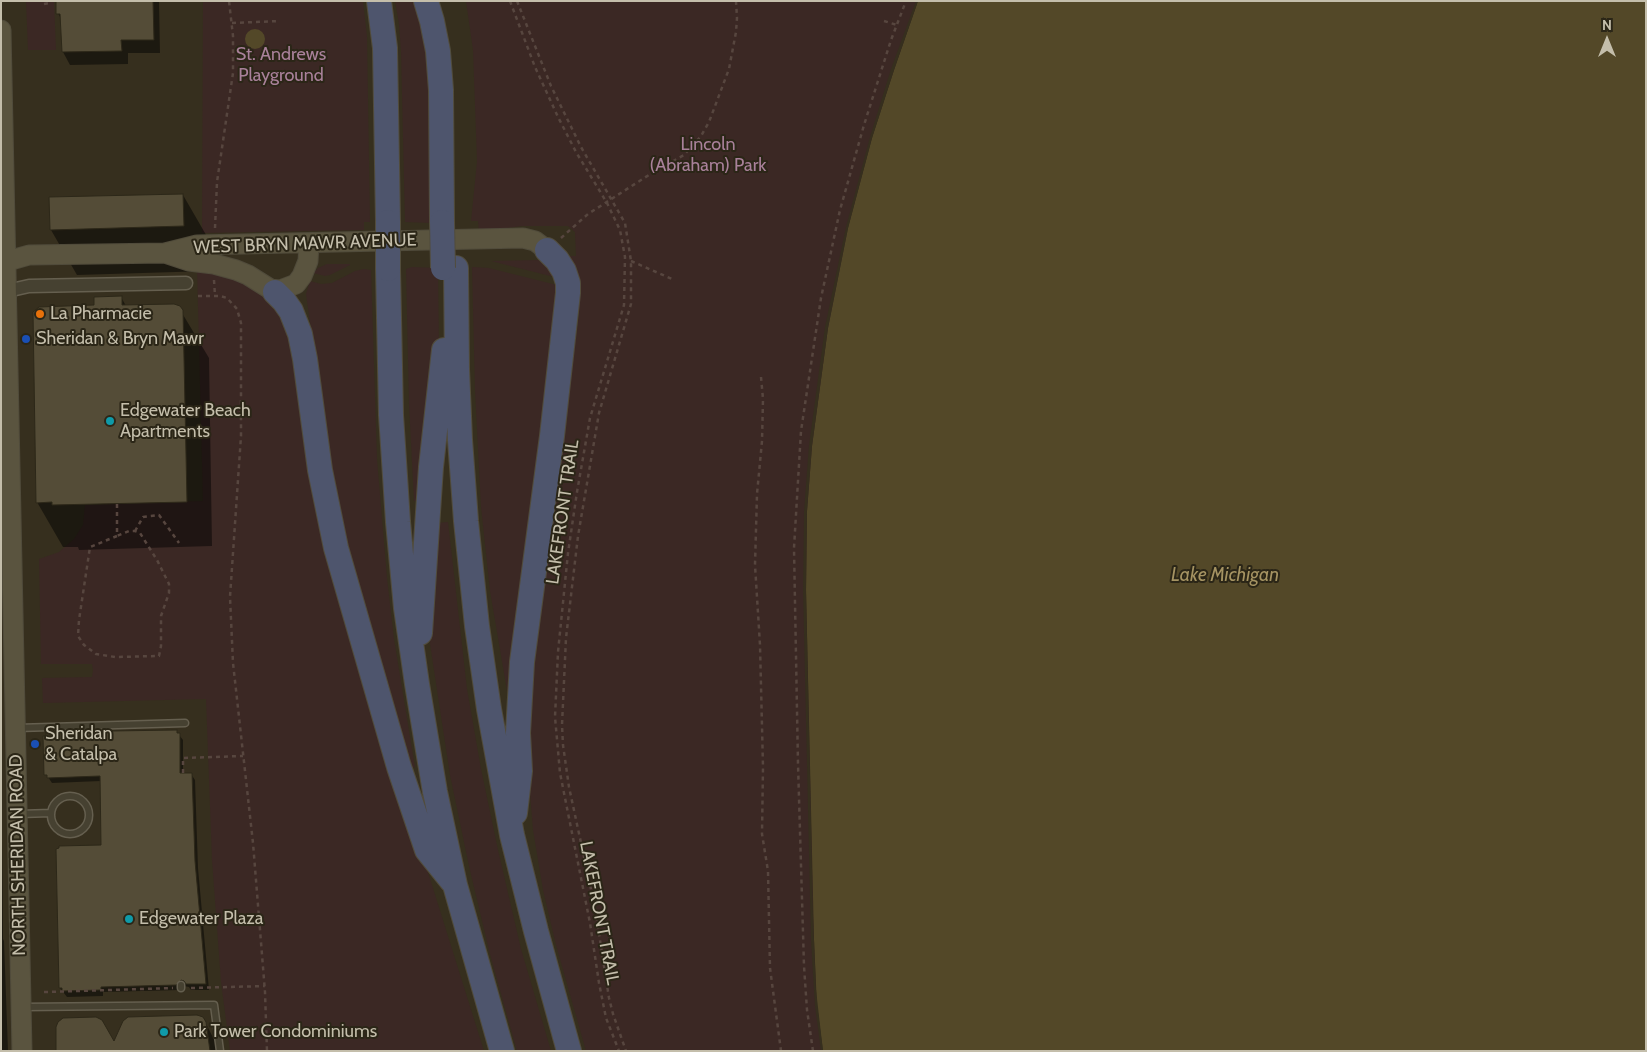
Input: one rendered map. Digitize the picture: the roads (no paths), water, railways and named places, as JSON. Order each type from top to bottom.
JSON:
[{"type":"highway","points":[[379,1],[385,48],[391,415],[406,608],[417,684],[454,885],[502,1051]]},
{"type":"highway","points":[[426,1],[435,36],[440,80],[449,222]]},
{"type":"highway","points":[[417,684],[431,467],[443,361],[449,268],[453,72],[450,30],[442,1]]},
{"type":"highway","points":[[512,834],[520,771],[518,733],[522,662],[567,309],[568,289],[566,276],[557,260],[547,250]]},
{"type":"highway","points":[[449,268],[466,521],[477,626],[489,709],[512,834],[569,1051]]},
{"type":"highway","points":[[275,292],[291,311],[300,334],[320,470],[336,548],[399,767],[427,850],[454,885]]},
{"type":"main road","name":"NORTH SHERIDAN ROAD","points":[[1,30],[9,729],[18,814],[22,1051]]},
{"type":"main road","name":"WEST BRYN MAWR AVENUE","points":[[4,262],[29,255],[165,253],[197,245],[523,238],[529,239],[547,250]]},
{"type":"main road","points":[[165,253],[188,261],[214,264],[236,270],[248,275],[275,292],[296,284],[302,276],[308,261],[309,243]]},
{"type":"street","name":"WEST BRYN MAWR AVENUE","points":[[4,292],[29,286],[186,283]]},
{"type":"lane","points":[[9,729],[185,723]]},
{"type":"lane","points":[[68,796],[80,799],[88,809],[89,815],[85,827],[74,834],[68,834],[57,829],[51,819],[51,813],[57,802],[68,796]]},
{"type":"lane","points":[[18,814],[51,813]]},
{"type":"lane","points":[[21,1006],[214,1005],[220,1051]]},
{"type":"water","name":"Lake Michigan","points":[[918,1],[1646,1],[1646,1051],[823,1051],[817,1006],[814,940],[806,590],[807,511],[812,446],[828,328],[848,228],[872,138]]},
{"type":"water","points":[[255,29],[262,32],[265,39],[262,46],[255,49],[248,46],[245,39],[248,32]]},
{"type":"place","name":"La Pharmacie","points":[[40,314]]},
{"type":"place","name":"Sheridan & Bryn Mawr","points":[[26,339]]},
{"type":"place","name":"Edgewater Beach Apartments","points":[[110,421]]},
{"type":"place","name":"Sheridan & Catalpa","points":[[35,744]]},
{"type":"place","name":"Edgewater Plaza","points":[[129,919]]},
{"type":"place","name":"Park Tower Condominiums","points":[[164,1032]]},
{"type":"park label","name":"St. Andrews Playground","points":[[281,65]]},
{"type":"park label","name":"Lincoln (Abraham) Park","points":[[708,155]]}]
